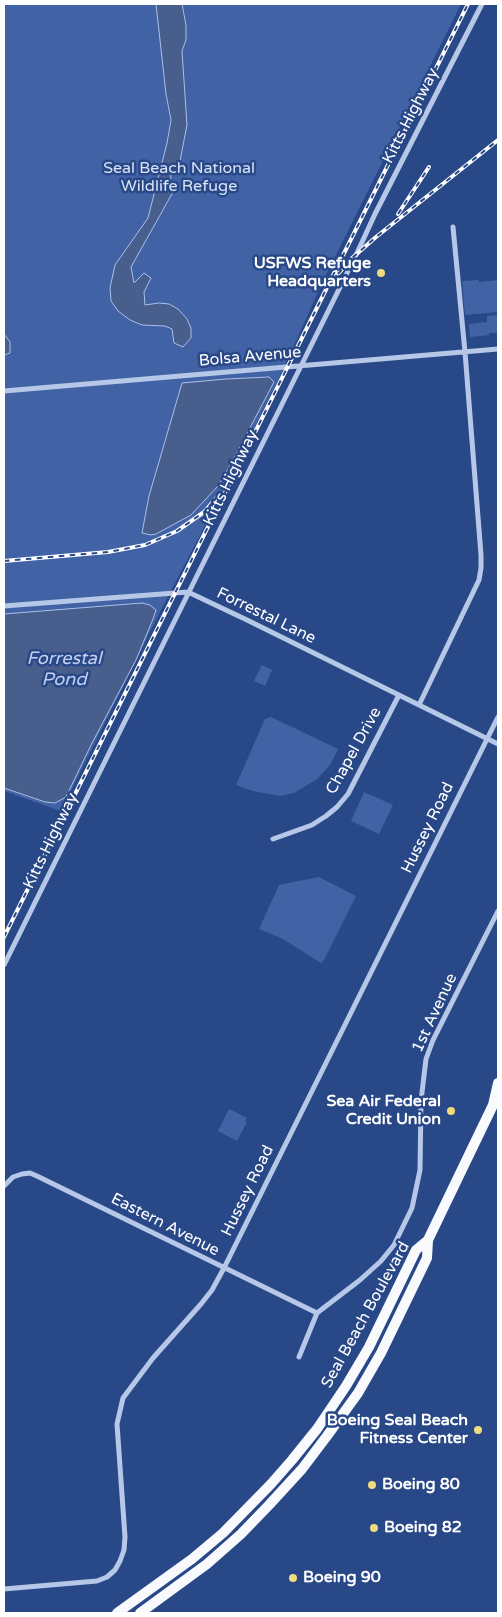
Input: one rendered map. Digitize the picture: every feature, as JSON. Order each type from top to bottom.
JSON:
[{"type":"main road","name":"Seal Beach Boulevard","points":[[140,1613],[207,1564],[241,1534],[284,1490],[358,1393],[381,1353],[427,1258],[428,1240],[496,1103],[498,1082]]},
{"type":"main road","name":"Seal Beach Boulevard","points":[[117,1613],[192,1559],[223,1533],[271,1484],[317,1429],[358,1367],[416,1250],[428,1240]]},
{"type":"main road","points":[[317,1429],[327,1436]]},
{"type":"street","name":"Kitts Highway","points":[[4,965],[375,214],[482,4]]},
{"type":"street","points":[[419,705],[479,580],[481,555],[453,227]]},
{"type":"street","name":"Bolsa Avenue","points":[[4,391],[498,349]]},
{"type":"street","name":"Forrestal Lane","points":[[4,606],[188,592],[498,744]]},
{"type":"street","name":"Chapel Drive","points":[[272,839],[312,825],[337,807],[351,788],[399,696]]},
{"type":"street","name":"Hussey Road","points":[[4,1590],[88,1583],[107,1577],[115,1570],[124,1550],[125,1537],[117,1424],[123,1398],[153,1358],[212,1290],[498,717]]},
{"type":"street","name":"1st Avenue","points":[[317,1313],[360,1280],[381,1261],[394,1244],[412,1208],[420,1170],[421,1101],[426,1059],[498,912]]},
{"type":"street","name":"Eastern Avenue","points":[[4,1186],[13,1177],[22,1174],[30,1173],[39,1176],[317,1313]]},
{"type":"street","points":[[299,1357],[317,1313]]},
{"type":"green space","name":"Seal Beach National Wildlife Refuge","points":[[4,4],[461,4],[324,279],[280,376],[61,811],[4,791]]},
{"type":"green space","points":[[479,280],[479,282],[498,280],[498,312],[465,315],[462,281]]},
{"type":"green space","points":[[498,315],[498,333],[470,337],[469,324],[487,322],[487,316]]},
{"type":"green space","points":[[262,665],[272,670],[265,686],[254,681]]},
{"type":"green space","points":[[271,717],[338,749],[330,765],[317,779],[294,793],[280,796],[253,791],[236,785],[265,719]]},
{"type":"green space","points":[[364,792],[393,805],[379,834],[351,821]]},
{"type":"green space","points":[[319,877],[356,896],[321,963],[283,939],[259,929],[279,885]]},
{"type":"green space","points":[[229,1109],[247,1118],[245,1121],[247,1122],[237,1141],[218,1131]]},
{"type":"water","points":[[156,4],[182,4],[186,25],[186,40],[182,51],[187,125],[180,161],[171,174],[170,186],[173,192],[131,267],[134,283],[144,273],[151,278],[144,292],[145,305],[169,304],[178,309],[187,319],[191,328],[191,338],[183,347],[174,343],[172,329],[165,326],[142,325],[130,320],[118,311],[111,301],[110,288],[115,265],[148,218],[171,120],[166,94]]},
{"type":"water","points":[[4,334],[10,342],[10,353],[4,355]]},
{"type":"water","points":[[269,377],[274,382],[218,486],[191,515],[156,534],[142,533],[149,496],[182,383]]},
{"type":"water","name":"Forrestal Pond","points":[[142,603],[150,605],[156,610],[153,619],[136,660],[66,797],[55,803],[45,802],[4,788],[4,614]]},
{"type":"railway","points":[[4,937],[468,4]]},
{"type":"railway","points":[[338,274],[351,259],[376,237],[498,140]]},
{"type":"railway","points":[[398,214],[429,167]]},
{"type":"railway","points":[[4,561],[108,552],[145,545],[177,531],[204,512],[219,495]]},
{"type":"place","name":"USFWS Refuge Headquarters","points":[[381,273]]},
{"type":"place","name":"Sea Air Federal Credit Union","points":[[451,1111]]},
{"type":"place","name":"Boeing Seal Beach Fitness Center","points":[[478,1430]]},
{"type":"place","name":"Boeing 80","points":[[372,1485]]},
{"type":"place","name":"Boeing 82","points":[[374,1528]]},
{"type":"place","name":"Boeing 90","points":[[293,1578]]}]
